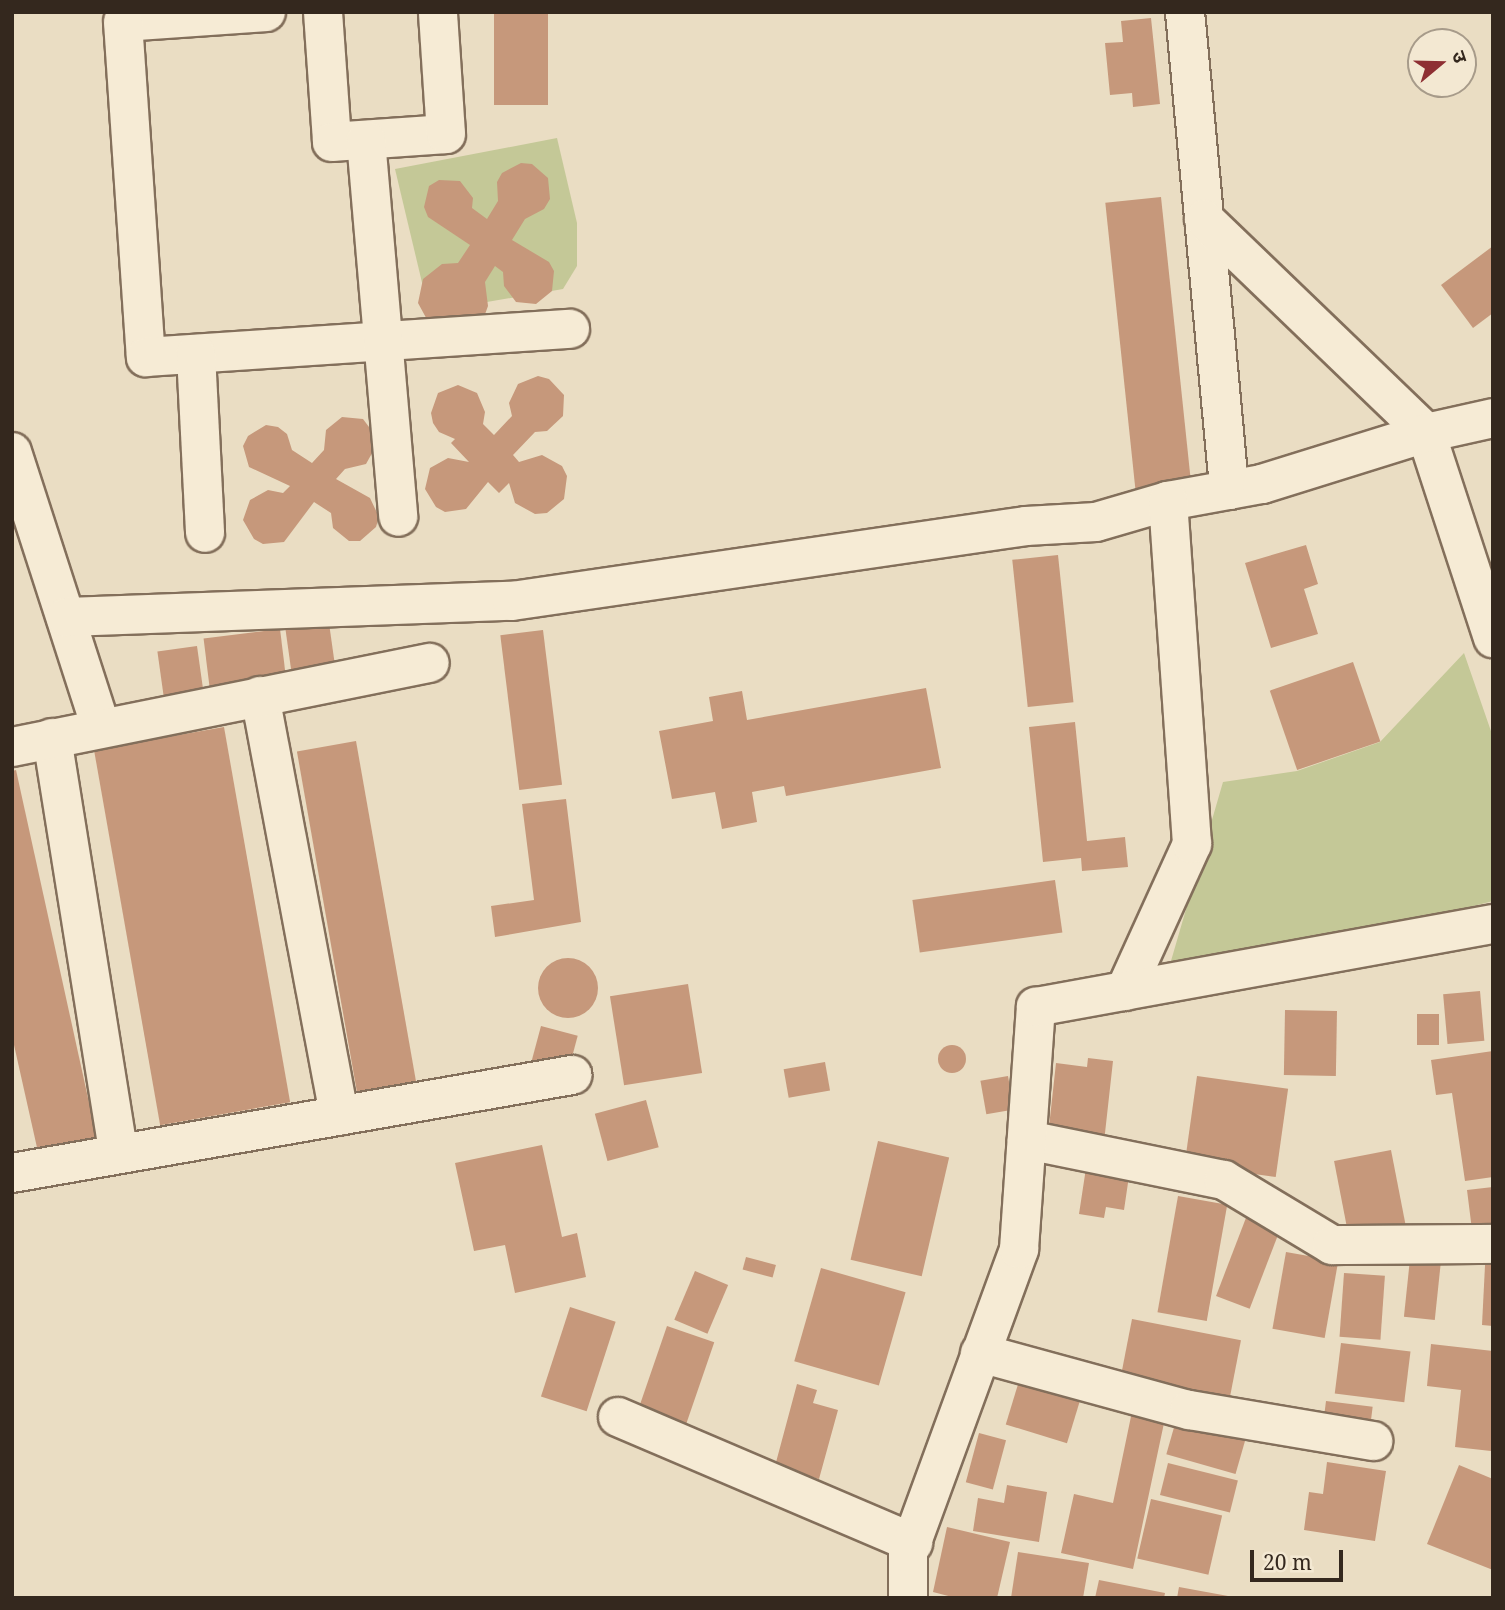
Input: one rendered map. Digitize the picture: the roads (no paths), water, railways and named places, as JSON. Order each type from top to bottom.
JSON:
[{"type":"street","points":[[266,12],[123,22],[146,357],[570,329]]},
{"type":"street","points":[[323,12],[332,142],[446,134],[438,12]]},
{"type":"street","points":[[1185,12],[1229,490]]},
{"type":"street","points":[[366,140],[398,517]]},
{"type":"street","points":[[1204,219],[1426,432],[1493,638]]},
{"type":"street","points":[[196,354],[205,533]]},
{"type":"street","points":[[65,617],[512,601],[1026,526],[1096,522],[1168,501],[1262,484],[1426,432],[1493,418]]},
{"type":"street","points":[[12,452],[100,727]]},
{"type":"street","points":[[1125,991],[1192,844],[1168,501]]},
{"type":"street","points":[[12,747],[100,727],[430,663]]},
{"type":"street","points":[[260,696],[339,1116]]},
{"type":"street","points":[[52,738],[120,1154]]},
{"type":"street","points":[[908,1598],[908,1553],[1019,1249],[1037,1007],[1493,924]]},
{"type":"street","points":[[12,1173],[572,1075]]},
{"type":"street","points":[[1027,1140],[1224,1180],[1332,1245],[1493,1244]]},
{"type":"street","points":[[980,1353],[1189,1410],[1373,1441]]},
{"type":"street","points":[[618,1417],[913,1543]]}]
